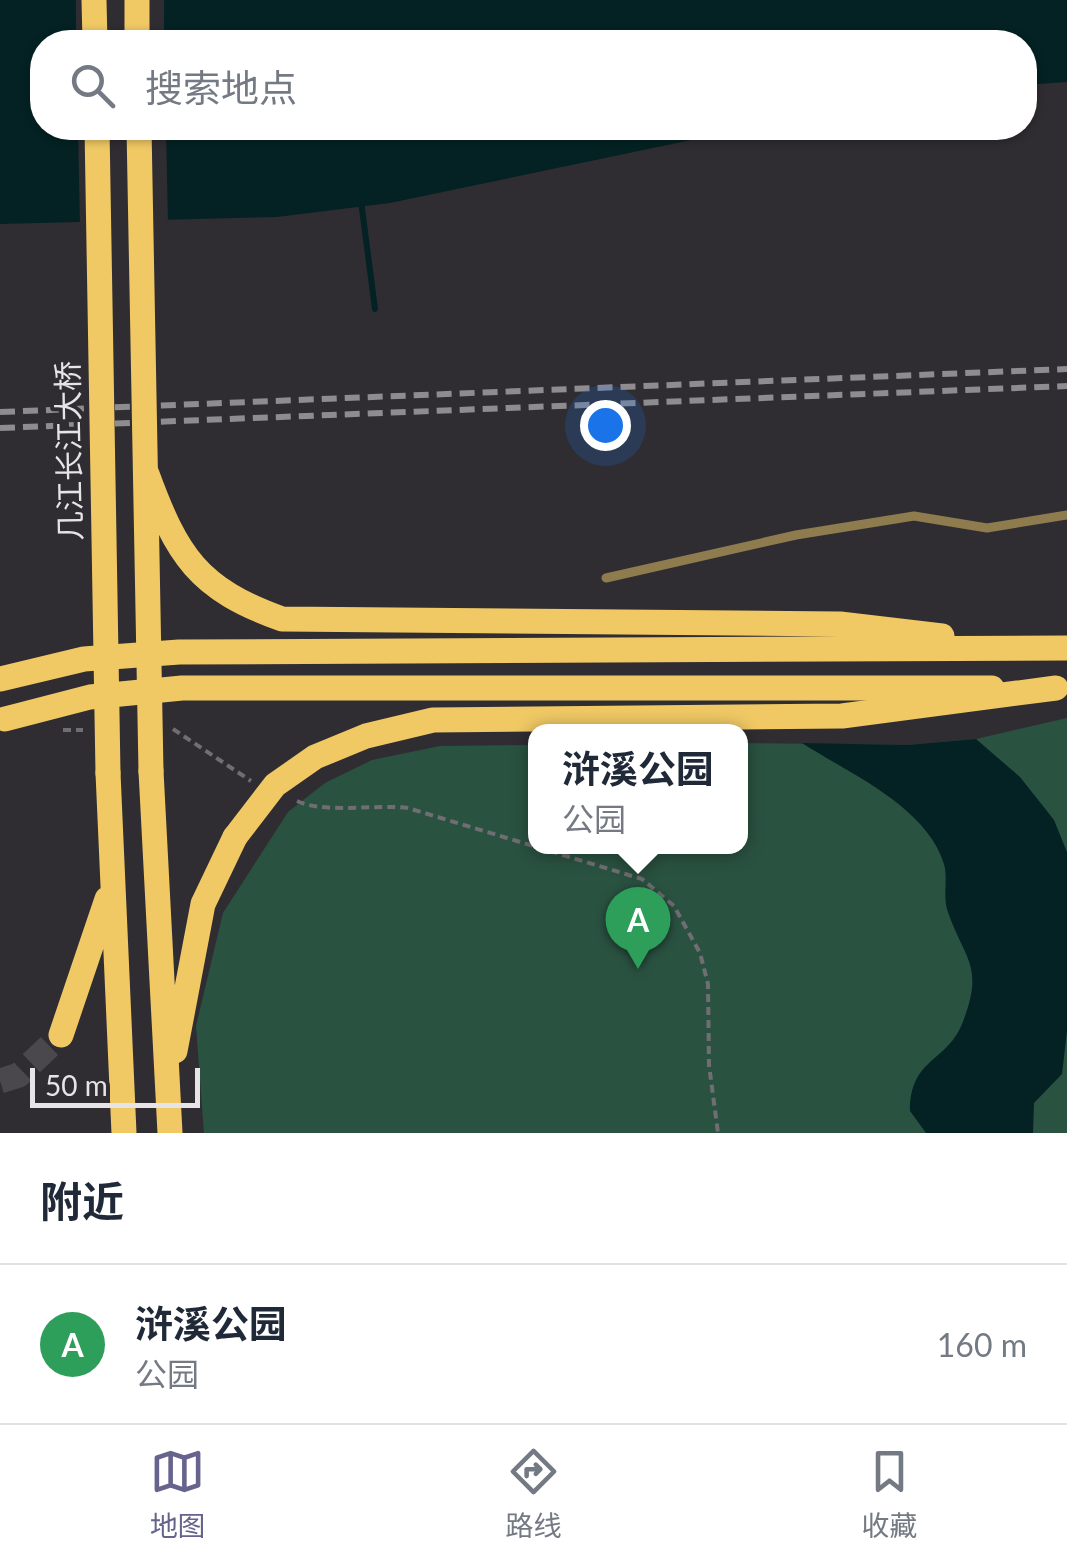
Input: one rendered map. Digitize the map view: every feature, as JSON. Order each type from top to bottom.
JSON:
[{"type":"main road","points":[[94,0],[95,30]]},
{"type":"main road","points":[[137,0],[138,30]]},
{"type":"main road","name":"几江长江大桥","points":[[97,140],[108,773],[124,1133]]},
{"type":"main road","points":[[139,140],[151,770],[170,1133]]},
{"type":"main road","points":[[144,466],[164,520],[203,578],[233,601],[282,619],[840,624],[1062,649]]},
{"type":"main road","points":[[0,679],[84,659],[248,653],[1062,649]]},
{"type":"main road","points":[[167,1090],[204,904],[235,837],[275,785],[315,758],[366,736],[434,720],[842,716],[1062,687]]},
{"type":"main road","points":[[6,720],[90,697],[182,688],[1062,687]]},
{"type":"main road","points":[[61,1036],[112,885]]},
{"type":"lane","points":[[606,578],[796,534],[914,516],[987,528],[1067,514]]},
{"type":"path","points":[[160,729],[178,729],[266,788]]},
{"type":"path","points":[[52,730],[88,730]]},
{"type":"path","points":[[281,794],[311,808],[373,804],[408,808],[528,844]]},
{"type":"path","points":[[560,854],[642,879],[674,906],[700,953],[708,984],[708,1066],[718,1133]]},
{"type":"green space","points":[[1067,718],[1067,1133],[204,1133],[196,1026],[223,913],[288,812],[325,783],[372,760],[440,746],[528,745],[528,854],[748,854],[748,743],[907,745],[976,739]]},
{"type":"water","points":[[0,0],[1067,0],[1067,82],[1037,84],[1037,30],[30,30],[30,140],[692,140],[390,203],[277,217],[0,224]]},
{"type":"water","points":[[976,739],[1020,777],[1054,820],[1067,852],[1067,1031],[1062,1074],[1034,1103],[1033,1133],[926,1133],[910,1111],[916,1081],[955,1037],[972,988],[969,963],[947,909],[944,864],[935,843],[904,808],[802,743],[907,745]]},
{"type":"pier","points":[[76,0],[164,0],[164,30],[76,30]]},
{"type":"pier","points":[[78,140],[166,140],[168,226],[80,228]]},
{"type":"waterway","points":[[361,201],[375,309]]},
{"type":"tunnel","points":[[0,1081],[19,1075],[61,1035]]},
{"type":"railway","points":[[0,412],[1067,369]]},
{"type":"railway","points":[[0,428],[1067,386]]},
{"type":"place","name":"浒溪公园","points":[[638,969]]}]
